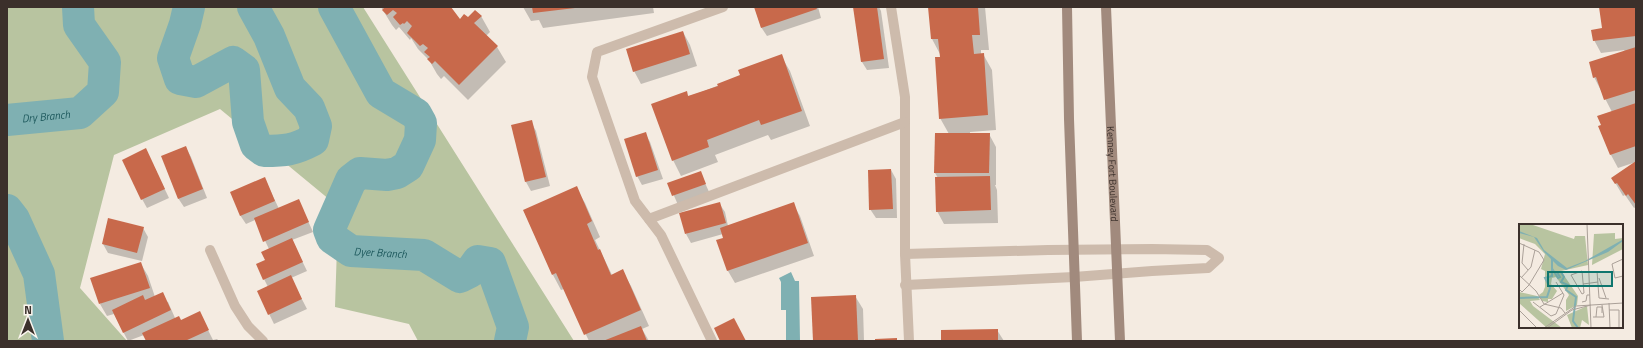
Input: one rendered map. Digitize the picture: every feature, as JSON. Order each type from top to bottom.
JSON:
[{"type":"main road","points":[[1067,7],[1069,119],[1077,341]]},
{"type":"main road","name":"Kenney Fort Boulevard","points":[[1106,7],[1120,341]]},
{"type":"street","points":[[712,341],[661,235],[634,201],[592,77],[594,62],[598,52],[723,7]]},
{"type":"street","points":[[891,7],[905,97],[904,254],[909,341]]},
{"type":"street","points":[[649,219],[905,122]]},
{"type":"street","points":[[904,254],[1117,249],[1207,250],[1219,258],[1208,268],[1074,277],[905,285]]},
{"type":"street","points":[[210,250],[236,306],[248,326],[263,341]]},
{"type":"green space","points":[[7,7],[363,7],[574,341],[418,341],[409,324],[335,307],[337,247],[330,200],[220,109],[114,155],[80,288],[127,341],[7,341]]},
{"type":"water","points":[[791,272],[795,281],[799,281],[800,341],[786,341],[786,310],[781,310],[781,282],[779,278]]},
{"type":"building","points":[[385,7],[451,7],[460,19],[464,14],[468,17],[475,10],[482,16],[474,23],[498,46],[459,85],[435,61],[432,64],[427,59],[430,57],[424,52],[428,48],[423,44],[420,46],[407,33],[412,26],[407,21],[400,25],[393,17],[397,13],[393,10],[387,15],[382,10]]},
{"type":"building","points":[[532,7],[575,7],[575,8],[533,13]]},
{"type":"building","points":[[754,7],[816,7],[817,9],[761,28]]},
{"type":"building","points":[[853,7],[877,7],[884,59],[861,62]]},
{"type":"building","points":[[928,7],[978,7],[980,35],[972,35],[974,54],[984,53],[988,115],[939,119],[935,57],[940,57],[938,39],[931,39]]},
{"type":"building","points":[[1599,7],[1636,7],[1636,36],[1593,41],[1591,30],[1602,28]]},
{"type":"building","points":[[683,31],[690,54],[633,72],[626,49]]},
{"type":"building","points":[[1636,47],[1636,90],[1604,100],[1596,77],[1593,78],[1589,62]]},
{"type":"building","points":[[782,54],[802,111],[761,125],[759,120],[707,140],[709,147],[672,161],[651,104],[687,91],[688,96],[718,86],[717,84],[740,75],[738,70]]},
{"type":"building","points":[[1636,103],[1636,146],[1610,155],[1598,126],[1601,125],[1597,116]]},
{"type":"building","points":[[532,120],[546,177],[525,182],[511,125]]},
{"type":"building","points":[[646,132],[658,170],[636,177],[624,139]]},
{"type":"building","points":[[935,133],[990,133],[989,173],[934,173]]},
{"type":"building","points":[[186,146],[203,189],[178,199],[161,156]]},
{"type":"building","points":[[146,148],[165,189],[141,200],[122,160]]},
{"type":"building","points":[[1636,161],[1636,205],[1628,194],[1626,196],[1617,183],[1615,184],[1611,178]]},
{"type":"building","points":[[891,169],[893,209],[869,210],[868,170]]},
{"type":"building","points":[[701,171],[706,184],[672,196],[667,183]]},
{"type":"building","points":[[990,176],[991,210],[936,212],[935,177]]},
{"type":"building","points":[[265,177],[275,201],[240,216],[230,192]]},
{"type":"building","points":[[577,186],[592,221],[587,224],[598,250],[600,249],[611,275],[623,269],[641,310],[584,335],[556,273],[552,275],[523,210]]},
{"type":"building","points":[[299,199],[309,222],[263,242],[254,218]]},
{"type":"building","points":[[720,202],[726,223],[685,234],[679,213]]},
{"type":"building","points":[[794,202],[808,243],[727,271],[716,240],[723,238],[720,228]]},
{"type":"building","points":[[108,218],[144,227],[137,253],[102,244]]},
{"type":"building","points":[[292,238],[303,262],[263,280],[256,264],[265,260],[261,252]]},
{"type":"building","points":[[141,262],[150,288],[99,304],[90,278]]},
{"type":"building","points":[[291,275],[302,299],[268,315],[257,291]]},
{"type":"building","points":[[163,292],[171,310],[123,333],[112,310],[143,295],[145,300]]},
{"type":"building","points":[[856,295],[858,341],[813,341],[811,297]]},
{"type":"building","points":[[200,311],[209,330],[185,341],[146,341],[142,333],[179,316],[181,320]]},
{"type":"building","points":[[734,318],[746,341],[720,341],[714,328]]},
{"type":"building","points":[[641,326],[647,341],[603,341]]},
{"type":"building","points":[[998,329],[998,341],[941,341],[941,330]]},
{"type":"building","points":[[897,338],[897,341],[875,341],[875,339]]},
{"type":"waterway","name":"Dry Branch","points":[[7,120],[80,113],[103,92],[105,62],[79,25],[78,7]]},
{"type":"waterway","name":"Dyer Branch","points":[[189,7],[185,24],[173,58],[180,79],[196,82],[233,62],[244,70],[248,122],[256,145],[264,151],[295,148],[313,140],[316,126],[309,108],[290,88],[269,36],[253,7]]},
{"type":"waterway","name":"Dyer Branch","points":[[334,7],[381,93],[416,114],[421,123],[420,140],[408,166],[397,173],[387,175],[360,173],[351,180],[329,230],[332,238],[351,251],[424,255],[460,277],[470,272],[478,261],[490,263],[513,327],[510,341]]},
{"type":"waterway","name":"Dry Branch","points":[[7,210],[14,219],[39,274],[48,341]]}]
